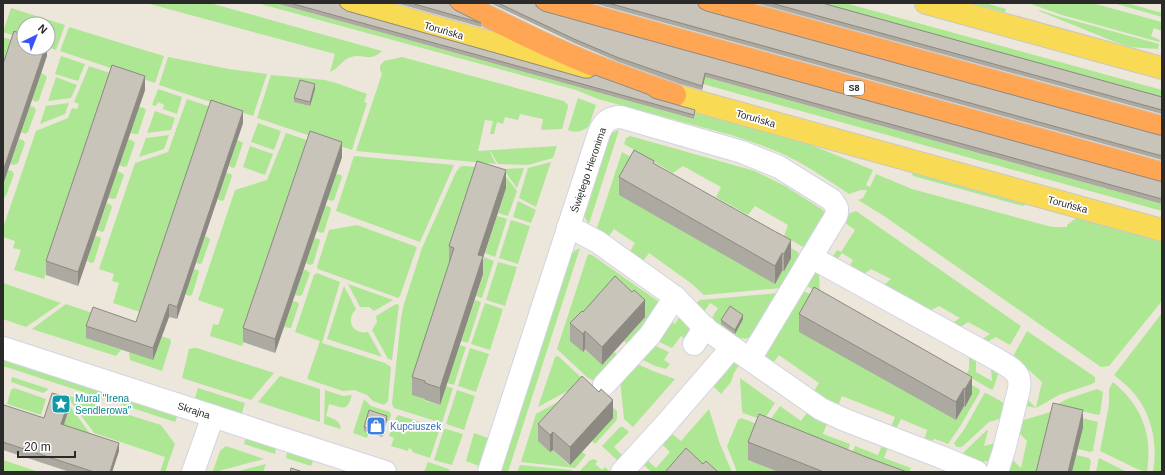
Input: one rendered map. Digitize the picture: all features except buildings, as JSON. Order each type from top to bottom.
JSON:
[{"type":"highway","points":[[461,3],[572,56],[675,95]]},
{"type":"highway","name":"S8","points":[[546,3],[1162,173]]},
{"type":"highway","points":[[710,3],[1162,127]]},
{"type":"main road","name":"Toruńska","points":[[350,3],[1162,230]]},
{"type":"main road","points":[[926,3],[1162,68]]},
{"type":"street","name":"Świętego Hieronima","points":[[489,472],[599,133],[604,124],[612,118],[621,118],[742,152],[768,161],[791,173],[834,202],[837,208],[837,213],[750,359]]},
{"type":"street","points":[[568,228],[598,242],[675,297],[699,336],[732,347],[811,402],[833,415],[977,472]]},
{"type":"street","points":[[816,248],[1016,372],[1020,380],[1019,389],[1003,455],[997,472]]},
{"type":"street","points":[[604,385],[650,335],[675,297]]},
{"type":"street","points":[[622,472],[674,415],[732,347]]},
{"type":"street","name":"Skrajna","points":[[3,348],[385,472]]},
{"type":"street","points":[[193,472],[213,416]]},
{"type":"green space","points":[[146,3],[210,3],[382,51],[377,55],[370,57],[356,56],[348,58],[336,69],[330,72],[335,54]]},
{"type":"green space","points":[[257,3],[275,3],[694,119],[696,112],[799,140],[873,170],[866,185],[870,187],[876,174],[912,189],[1048,226],[1067,227],[1067,225],[1076,218],[1162,241],[1162,301],[1109,366],[1101,367],[884,216],[858,200],[863,198],[867,190],[861,190],[849,194],[789,157],[764,146],[731,135],[598,99],[576,90]]},
{"type":"green space","points":[[807,3],[845,3],[1162,90],[1162,101]]},
{"type":"green space","points":[[971,3],[985,3],[1006,9],[1006,11],[1004,12]]},
{"type":"green space","points":[[1028,3],[1092,3],[1162,22],[1162,31],[1154,28],[1151,36],[1160,40],[1159,42],[1062,15]]},
{"type":"green space","points":[[1113,3],[1127,3],[1162,13],[1162,17]]},
{"type":"green space","points":[[11,8],[36,16],[16,16],[16,36],[3,32]]},
{"type":"green space","points":[[1039,10],[1159,44],[1158,49],[1130,47]]},
{"type":"green space","points":[[56,22],[65,25],[56,50]]},
{"type":"green space","points":[[69,27],[164,56],[155,83],[60,51]]},
{"type":"green space","points":[[3,37],[16,41],[16,53],[3,78]]},
{"type":"green space","points":[[61,56],[85,64],[78,81],[55,74]]},
{"type":"green space","points":[[168,57],[229,69],[267,74],[253,116],[159,85]]},
{"type":"green space","points":[[402,57],[564,101],[568,107],[562,129],[541,130],[543,119],[520,114],[518,120],[505,117],[503,124],[497,122],[494,134],[490,134],[493,121],[485,120],[478,151],[557,146],[553,158],[528,165],[498,164],[490,152],[496,164],[356,151],[382,74],[380,66],[384,61]]},
{"type":"green space","points":[[89,66],[119,76],[112,79],[44,279],[14,270],[21,250],[13,248],[15,241],[3,237],[3,228],[36,131],[68,118],[72,108],[77,109],[79,104],[74,102]]},
{"type":"green space","points":[[41,73],[47,77],[39,100],[36,102],[32,100]]},
{"type":"green space","points":[[271,75],[325,80],[367,94],[364,102],[367,103],[352,150],[257,118]]},
{"type":"green space","points":[[56,77],[77,85],[71,98],[48,101]]},
{"type":"green space","points":[[705,77],[1162,204],[1162,211],[703,84]]},
{"type":"green space","points":[[158,89],[182,97],[177,114],[163,109],[164,105],[158,102],[156,106],[152,105]]},
{"type":"green space","points":[[578,98],[596,105],[589,126],[581,131],[568,130]]},
{"type":"green space","points":[[187,99],[217,109],[143,313],[113,303],[119,283],[112,281],[114,274],[99,269],[135,163],[168,152]]},
{"type":"green space","points":[[69,103],[65,114],[40,124],[46,106]]},
{"type":"green space","points":[[30,106],[34,107],[36,110],[28,132],[25,134],[21,132]]},
{"type":"green space","points":[[139,107],[146,110],[138,134],[130,133]]},
{"type":"green space","points":[[155,111],[175,118],[171,130],[147,133]]},
{"type":"green space","points":[[258,123],[281,131],[274,150],[251,142]]},
{"type":"green space","points":[[619,130],[589,224],[583,215],[609,135]]},
{"type":"green space","points":[[286,133],[316,143],[310,146],[242,346],[210,336],[213,324],[218,325],[224,309],[198,300],[235,190],[267,180]]},
{"type":"green space","points":[[169,135],[164,149],[139,157],[146,138]]},
{"type":"green space","points":[[630,136],[755,171],[785,186],[823,210],[825,214],[807,246],[803,247],[784,236],[788,225],[755,206],[748,215],[716,197],[721,187],[683,166],[673,173],[624,144],[626,138]]},
{"type":"green space","points":[[19,139],[23,140],[25,143],[18,163],[14,165],[10,164]]},
{"type":"green space","points":[[128,139],[135,143],[127,166],[124,167],[119,165]]},
{"type":"green space","points":[[237,140],[243,143],[235,167],[233,168],[229,166]]},
{"type":"green space","points":[[250,146],[273,154],[265,175],[243,167]]},
{"type":"green space","points":[[622,152],[654,170],[775,283],[783,271],[784,244],[798,252],[799,259],[781,288],[704,295],[692,284],[649,253],[639,267],[626,258],[635,243],[614,229],[607,239],[596,231]]},
{"type":"green space","points":[[354,156],[454,165],[420,242],[336,211]]},
{"type":"green space","points":[[551,162],[536,207],[519,198],[528,168]]},
{"type":"green space","points":[[463,166],[500,169],[517,191],[508,216],[498,213],[506,188],[449,264],[412,394],[425,399],[425,401],[440,405],[446,386],[453,388],[442,423],[394,408],[392,404],[401,318],[404,304],[422,248],[456,172]]},
{"type":"green space","points":[[524,168],[517,188],[503,169]]},
{"type":"green space","points":[[8,170],[12,171],[14,174],[6,196],[3,198],[3,185]]},
{"type":"green space","points":[[117,171],[124,175],[116,198],[108,198]]},
{"type":"green space","points":[[913,172],[1025,205],[1023,206],[913,176]]},
{"type":"green space","points":[[226,173],[231,174],[232,176],[224,200],[222,201],[217,199]]},
{"type":"green space","points":[[336,174],[341,175],[342,177],[334,200],[332,201],[327,199]]},
{"type":"green space","points":[[518,201],[536,210],[531,223],[513,217]]},
{"type":"green space","points":[[107,203],[112,207],[104,231],[102,232],[97,230]]},
{"type":"green space","points":[[325,205],[331,209],[324,232],[321,233],[317,231]]},
{"type":"green space","points":[[856,211],[1021,326],[1010,345],[996,337],[982,345],[977,342],[990,334],[968,322],[956,330],[948,326],[960,318],[939,306],[926,313],[880,288],[891,279],[871,269],[860,277],[847,270],[853,260],[842,253],[835,263],[831,259],[837,250],[841,252],[855,230],[844,222],[850,213]]},
{"type":"green space","points":[[497,216],[507,219],[495,257],[485,253]]},
{"type":"green space","points":[[511,220],[530,226],[518,264],[499,258]]},
{"type":"green space","points":[[357,225],[417,247],[398,298],[318,269],[317,267],[329,230]]},
{"type":"green space","points":[[95,236],[100,237],[101,239],[94,262],[91,263],[87,261]]},
{"type":"green space","points":[[205,236],[210,240],[202,263],[196,263]]},
{"type":"green space","points":[[314,238],[319,239],[320,241],[313,264],[310,265],[306,263]]},
{"type":"green space","points":[[580,248],[508,472],[499,472],[570,255]]},
{"type":"green space","points":[[588,254],[592,255],[662,304],[629,346],[624,341],[645,317],[615,294],[583,352],[585,349],[602,365],[614,352],[620,356],[596,380],[588,378],[557,349]]},
{"type":"green space","points":[[484,257],[494,261],[482,298],[476,296],[483,275],[478,273]]},
{"type":"green space","points":[[498,262],[517,267],[505,306],[486,300]]},
{"type":"green space","points":[[194,269],[198,270],[199,272],[192,295],[189,296],[185,294]]},
{"type":"green space","points":[[303,269],[310,273],[302,295],[299,296],[295,295]]},
{"type":"green space","points":[[819,272],[820,294],[805,285],[813,273]]},
{"type":"green space","points":[[317,273],[340,282],[322,343],[385,363],[391,367],[388,401],[384,405],[373,401],[367,395],[354,390],[343,391],[307,379],[320,341],[295,332],[314,275]]},
{"type":"green space","points":[[3,283],[61,303],[26,327],[3,319]]},
{"type":"green space","points":[[348,284],[393,300],[374,311],[369,307],[360,307]]},
{"type":"green space","points":[[344,286],[356,309],[351,318],[352,326],[358,331],[368,332],[382,357],[327,339]]},
{"type":"green space","points":[[796,292],[806,292],[835,308],[956,419],[972,395],[963,380],[979,389],[980,392],[948,444],[935,439],[926,443],[924,441],[927,430],[901,419],[896,429],[891,427],[895,417],[842,396],[837,408],[812,394],[819,383],[779,355],[773,363],[766,360],[764,355]]},
{"type":"green space","points":[[778,293],[751,337],[745,339],[741,338],[738,342],[710,321],[718,308],[710,303],[704,312],[695,304],[700,300]]},
{"type":"green space","points":[[475,300],[481,302],[468,343],[461,341]]},
{"type":"green space","points":[[293,301],[299,304],[291,328],[284,327]]},
{"type":"green space","points":[[485,303],[503,309],[490,350],[471,344]]},
{"type":"green space","points":[[66,304],[170,339],[171,342],[162,371],[130,360],[129,352],[86,338],[121,350],[116,356],[32,329]]},
{"type":"green space","points":[[396,304],[399,305],[392,360],[388,359],[372,330],[377,322],[376,316]]},
{"type":"green space","points":[[1162,313],[1162,472],[1153,472],[1155,451],[1149,419],[1139,400],[1132,391],[1114,375]]},
{"type":"green space","points":[[681,314],[695,330],[689,342],[681,336],[672,348],[655,340],[667,318],[675,324]]},
{"type":"green space","points":[[1027,331],[1095,377],[1095,382],[1059,395],[1036,408],[1042,382],[1030,371],[1011,360]]},
{"type":"green space","points":[[651,344],[669,352],[664,360],[670,364],[666,369],[655,366],[639,358]]},
{"type":"green space","points":[[460,345],[466,347],[454,385],[447,383]]},
{"type":"green space","points":[[194,348],[274,373],[251,400],[182,378],[189,349]]},
{"type":"green space","points":[[470,348],[489,354],[476,392],[458,386]]},
{"type":"green space","points":[[558,356],[584,380],[582,383],[538,407],[555,357]]},
{"type":"green space","points":[[969,356],[976,357],[976,372],[992,381],[991,369],[1000,369],[992,390],[966,375],[969,369]]},
{"type":"green space","points":[[3,358],[178,414],[175,422],[3,366]]},
{"type":"green space","points":[[635,363],[675,379],[633,427],[624,419],[620,379]]},
{"type":"green space","points":[[737,363],[739,365],[731,382],[721,394],[712,385],[732,364]]},
{"type":"green space","points":[[280,376],[320,389],[320,422],[258,402]]},
{"type":"green space","points":[[12,377],[49,389],[43,393],[11,382]]},
{"type":"green space","points":[[740,378],[775,403],[765,418],[760,419],[743,413]]},
{"type":"green space","points":[[1113,382],[1131,401],[1143,422],[1147,434],[1148,446],[1147,472],[1137,469],[1100,451],[1109,405],[1109,389]]},
{"type":"green space","points":[[588,385],[617,411],[616,421],[595,444],[592,441],[582,394],[550,452],[553,450],[569,465],[582,452],[586,455],[575,468],[521,462],[536,414]]},
{"type":"green space","points":[[14,388],[46,399],[41,415],[7,404],[11,390]]},
{"type":"green space","points":[[198,388],[245,403],[241,416],[194,401]]},
{"type":"green space","points":[[1097,389],[1103,392],[1100,414],[1098,415],[1056,405],[1067,399]]},
{"type":"green space","points":[[325,390],[343,396],[352,395],[348,404],[344,407],[329,404],[326,416],[338,422],[341,429],[324,424]]},
{"type":"green space","points":[[457,390],[475,396],[464,430],[446,424]]},
{"type":"green space","points":[[986,393],[1004,403],[1006,417],[989,422],[963,446],[957,447],[954,444],[955,442]]},
{"type":"green space","points":[[66,395],[161,425],[175,444],[165,472],[160,472],[165,457],[94,433]]},
{"type":"green space","points":[[364,399],[371,406],[390,412],[391,415],[389,421],[369,415],[369,432],[367,438],[353,433]]},
{"type":"green space","points":[[1027,399],[1036,408],[1021,405]]},
{"type":"green space","points":[[70,406],[93,438],[53,429]]},
{"type":"green space","points":[[780,406],[801,421],[809,410],[827,423],[823,434],[850,444],[848,451],[770,420]]},
{"type":"green space","points":[[709,409],[720,444],[732,472],[651,472],[643,464],[647,460],[656,468],[670,452],[661,443],[671,433],[681,441]]},
{"type":"green space","points":[[1054,411],[1098,422],[1093,451],[1090,452],[1078,449],[1083,428],[1040,472],[1005,472],[1012,459],[1021,468],[1027,441],[1016,430],[1017,422]]},
{"type":"green space","points":[[398,415],[440,428],[430,458],[412,452],[409,448],[408,451],[391,446],[394,438],[389,436],[392,428],[397,429],[399,421],[395,419]]},
{"type":"green space","points":[[741,418],[780,433],[748,460],[778,472],[737,472],[727,446],[738,420]]},
{"type":"green space","points":[[620,427],[623,427],[629,432],[614,447],[623,456],[620,461],[602,446]]},
{"type":"green space","points":[[444,429],[463,434],[452,465],[434,460]]},
{"type":"green space","points":[[987,430],[984,446],[995,443],[989,461],[981,462],[962,457],[964,452]]},
{"type":"green space","points":[[474,433],[488,438],[479,466],[466,461]]},
{"type":"green space","points":[[246,436],[275,446],[275,454],[244,444]]},
{"type":"green space","points":[[882,445],[888,447],[884,458],[911,468],[909,472],[894,472],[852,453],[855,446],[878,455]]},
{"type":"green space","points":[[226,446],[264,459],[215,472],[213,471],[220,451]]},
{"type":"green space","points":[[290,451],[311,458],[313,461],[311,466],[286,458],[287,453]]},
{"type":"green space","points":[[1076,455],[1089,458],[1091,461],[1089,472],[1072,472]]},
{"type":"green space","points":[[1099,458],[1127,472],[1096,472]]},
{"type":"green space","points":[[593,459],[598,461],[595,464],[602,470],[605,467],[610,472],[579,472],[589,461]]},
{"type":"green space","points":[[3,460],[39,472],[3,472]]},
{"type":"green space","points":[[428,462],[449,469],[450,472],[424,472]]},
{"type":"green space","points":[[266,464],[263,472],[235,472]]},
{"type":"green space","points":[[520,465],[572,470],[571,472],[517,472]]},
{"type":"place","name":"Mural \"Irena Sendlerowa\"","points":[[61,404]]},
{"type":"place","name":"Kupciuszek","points":[[376,426]]}]
